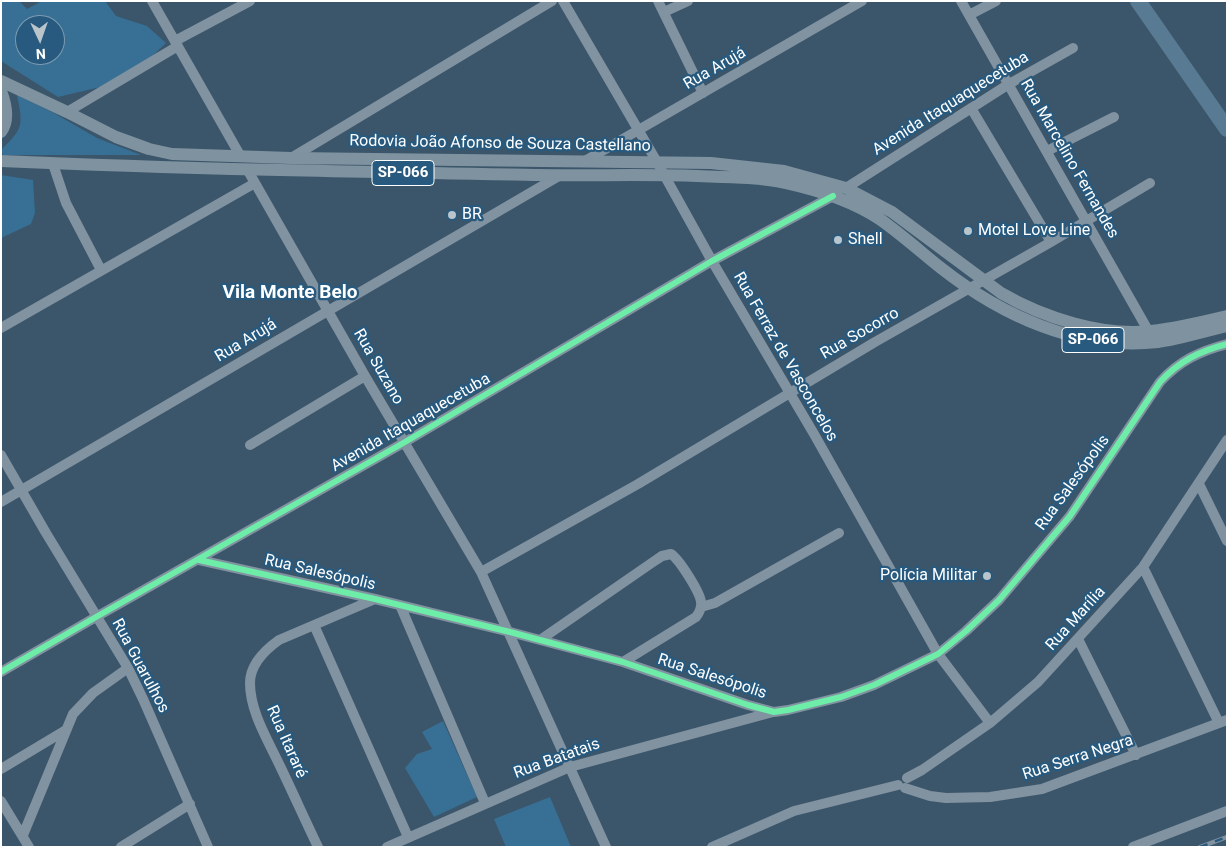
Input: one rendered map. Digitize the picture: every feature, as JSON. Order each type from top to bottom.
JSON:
[{"type":"main road","name":"Rodovia João Afonso de Souza Castellano","points":[[1,81],[116,137],[149,150],[172,154],[291,158],[710,163],[765,167],[806,176],[846,188],[892,212],[983,281]]},
{"type":"main road","points":[[1,91],[6,102],[7,116],[4,129],[1,132]]},
{"type":"main road","name":"Rodovia João Afonso de Souza Castellano","points":[[1,161],[248,169],[748,178],[785,183],[833,196],[878,218],[968,289]]},
{"type":"main road","name":"SP-066","points":[[983,281],[1019,304],[1076,324],[1101,329],[1149,332],[1227,316]]},
{"type":"main road","name":"SP-066","points":[[968,289],[1019,317],[1041,326],[1087,339],[1132,343],[1161,341],[1227,326]]},
{"type":"street","points":[[152,1],[240,157]]},
{"type":"street","points":[[67,112],[250,1]]},
{"type":"street","points":[[291,158],[552,1]]},
{"type":"street","name":"Rua Ferraz de Vasconcelos","points":[[562,1],[657,162],[938,654],[990,723]]},
{"type":"street","points":[[658,1],[703,93]]},
{"type":"street","points":[[664,12],[688,1]]},
{"type":"street","name":"Rua Arujá","points":[[583,162],[862,1]]},
{"type":"street","name":"Rua Marcelino Fernandes","points":[[961,1],[1149,332]]},
{"type":"street","points":[[969,15],[996,1]]},
{"type":"street","name":"Avenida Itaquaquecetuba","points":[[846,188],[1009,84],[1073,48]]},
{"type":"street","points":[[971,108],[1052,242]]},
{"type":"street","points":[[1047,151],[1114,117]]},
{"type":"street","points":[[53,164],[66,203],[101,270]]},
{"type":"street","name":"Rua Suzano","points":[[248,169],[365,376],[481,572],[510,632],[606,847]]},
{"type":"street","name":"Rua Arujá","points":[[1,502],[559,176]]},
{"type":"street","points":[[1,328],[255,183]]},
{"type":"street","name":"Rua Socorro","points":[[481,572],[638,484],[875,342],[1150,184]]},
{"type":"street","name":"Avenida Itaquaquecetuba","points":[[1,672],[96,616],[199,560],[405,442],[712,261],[833,196]]},
{"type":"street","name":"Rua Salesópolis","points":[[199,560],[510,632],[623,662],[774,712],[788,710],[841,697],[874,685],[938,654],[1000,600],[1070,516],[1160,382],[1171,369],[1183,361],[1227,344]]},
{"type":"street","points":[[250,445],[365,376]]},
{"type":"street","name":"Rua Marília","points":[[712,847],[794,811],[903,783],[990,723],[1038,682],[1143,567],[1227,440]]},
{"type":"street","name":"Rua Guarulhos","points":[[1,455],[128,668],[208,847]]},
{"type":"street","points":[[1199,484],[1227,540]]},
{"type":"street","points":[[701,607],[715,603],[840,533]]},
{"type":"street","points":[[540,640],[662,556],[671,554],[677,558],[700,596],[701,607],[696,617],[623,662]]},
{"type":"street","points":[[1143,567],[1223,722]]},
{"type":"street","name":"Rua Itararé","points":[[318,847],[261,726],[253,705],[250,681],[255,664],[266,648],[279,640],[374,599]]},
{"type":"street","points":[[400,605],[485,803]]},
{"type":"street","points":[[314,625],[408,837]]},
{"type":"street","points":[[1078,639],[1136,755]]},
{"type":"street","points":[[23,835],[73,714],[92,693],[128,668]]},
{"type":"street","name":"Rua Batatais","points":[[387,847],[570,767],[774,712]]},
{"type":"street","name":"Rua Serra Negra","points":[[903,783],[930,796],[946,798],[1014,795],[1042,789],[1223,722]]},
{"type":"street","points":[[1,769],[66,730]]},
{"type":"street","points":[[1,801],[29,847]]},
{"type":"street","points":[[121,847],[190,804]]},
{"type":"street","points":[[1133,847],[1227,811]]},
{"type":"shaded area","points":[[1,1],[19,1],[27,9],[42,1],[105,1],[116,16],[147,26],[166,43],[143,65],[109,85],[58,97],[1,61]]},
{"type":"shaded area","points":[[17,95],[52,112],[97,138],[141,155],[3,155],[1,150],[18,131],[20,126],[21,120]]},
{"type":"shaded area","points":[[1,175],[33,180],[35,213],[31,224],[1,238]]},
{"type":"shaded area","points":[[443,721],[477,797],[434,817],[405,768],[417,754],[432,749],[422,732]]},
{"type":"shaded area","points":[[550,797],[571,847],[506,847],[494,819]]},
{"type":"waterway","points":[[1138,1],[1227,129]]},
{"type":"railway","points":[[1200,847],[1227,837]]},
{"type":"cycle path","points":[[1,672],[405,442],[712,261],[833,196]]},
{"type":"cycle path","points":[[199,560],[375,599],[510,632],[623,662],[748,705],[774,712],[788,710],[841,697],[874,685],[938,654],[966,631],[999,600],[1070,516],[1160,382],[1175,368],[1190,358],[1227,344]]},
{"type":"place","name":"BR","points":[[452,215]]},
{"type":"place","name":"Motel Love Line","points":[[968,231]]},
{"type":"place","name":"Shell","points":[[838,240]]},
{"type":"place","name":"Polícia Militar","points":[[987,576]]},
{"type":"district","name":"Vila Monte Belo","points":[[290,293]]}]
